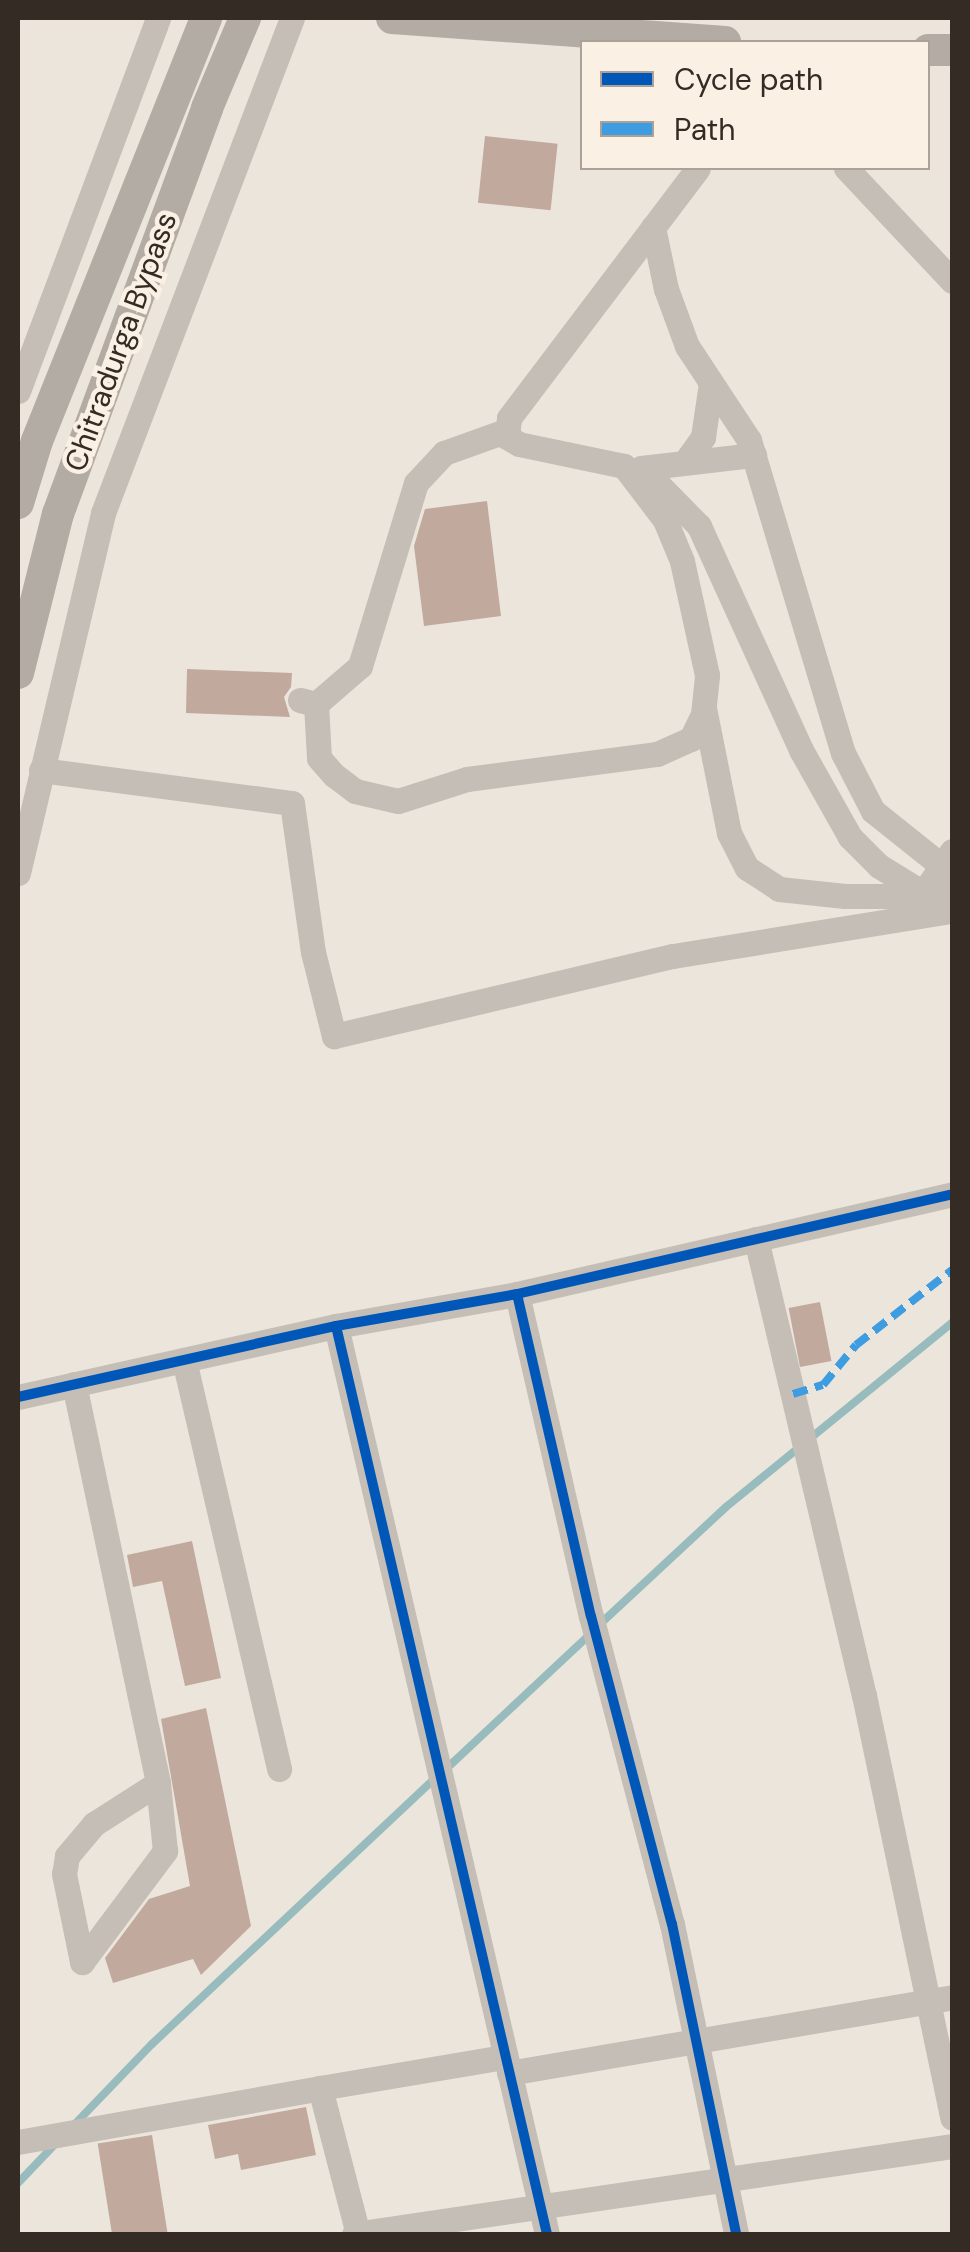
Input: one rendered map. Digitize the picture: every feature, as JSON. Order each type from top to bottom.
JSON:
[{"type":"main road","name":"Chitradurga Bypass","points":[[18,502],[36,441],[206,18]]},
{"type":"main road","name":"Chitradurga Bypass","points":[[18,673],[58,514],[206,108],[246,18]]},
{"type":"main road","points":[[392,18],[697,40]]},
{"type":"street","points":[[18,391],[158,18]]},
{"type":"street","points":[[18,873],[104,513],[292,18]]},
{"type":"street","points":[[696,170],[509,418],[508,437],[518,444],[632,467],[754,455]]},
{"type":"street","points":[[848,170],[952,282]]},
{"type":"street","points":[[653,228],[666,289],[687,346],[754,455],[843,754],[873,811],[948,863],[923,893]]},
{"type":"street","points":[[685,462],[703,437],[711,382]]},
{"type":"street","points":[[508,430],[444,453],[416,483],[360,666],[308,702],[320,758],[355,791],[398,801],[466,779],[657,754],[691,739],[704,704],[707,675],[682,562],[664,520],[632,467]]},
{"type":"street","points":[[632,467],[699,526],[801,750],[850,837],[879,866],[923,893]]},
{"type":"street","points":[[704,704],[729,833],[747,868],[779,889],[844,896],[952,896]]},
{"type":"street","points":[[41,770],[292,803],[313,952],[334,1036],[674,956],[952,911]]},
{"type":"street","points":[[18,1397],[336,1326],[517,1294],[952,1194]]},
{"type":"street","points":[[756,1239],[940,2000],[952,2118]]},
{"type":"street","points":[[517,1294],[591,1616],[672,1924],[736,2234]]},
{"type":"street","points":[[336,1326],[547,2234]]},
{"type":"street","points":[[184,1360],[279,1769]]},
{"type":"street","points":[[74,1384],[158,1784],[164,1851],[82,1962],[64,1874],[67,1856],[94,1824],[158,1784]]},
{"type":"street","points":[[18,2142],[320,2088],[696,2042],[940,2000]]},
{"type":"street","points":[[320,2088],[356,2234],[952,2146]]},
{"type":"building","points":[[485,136],[558,144],[551,210],[478,203]]},
{"type":"building","points":[[487,501],[501,616],[424,626],[414,546],[425,509]]},
{"type":"building","points":[[187,669],[292,673],[291,687],[284,697],[290,717],[186,713]]},
{"type":"building","points":[[820,1302],[831,1361],[800,1367],[789,1308]]},
{"type":"building","points":[[192,1541],[221,1678],[185,1686],[162,1581],[133,1587],[127,1555]]},
{"type":"building","points":[[206,1708],[251,1926],[201,1975],[193,1959],[113,1983],[105,1958],[149,1899],[190,1886],[161,1719]]},
{"type":"building","points":[[306,2107],[316,2155],[241,2170],[238,2154],[215,2159],[208,2125]]},
{"type":"building","points":[[152,2135],[168,2234],[112,2234],[98,2144]]},
{"type":"waterway","points":[[599,1625],[726,1507],[952,1323]]},
{"type":"waterway","points":[[446,1769],[589,1635]]},
{"type":"waterway","points":[[74,2125],[152,2044],[435,1778]]},
{"type":"waterway","points":[[18,2183],[57,2142]]},
{"type":"marked path","points":[[793,1394],[823,1385],[856,1345],[952,1270]]},
{"type":"cycle path","points":[[18,1397],[336,1326],[517,1294],[952,1194]]},
{"type":"cycle path","points":[[517,1294],[591,1616],[672,1924],[736,2234]]},
{"type":"cycle path","points":[[336,1326],[547,2234]]}]
